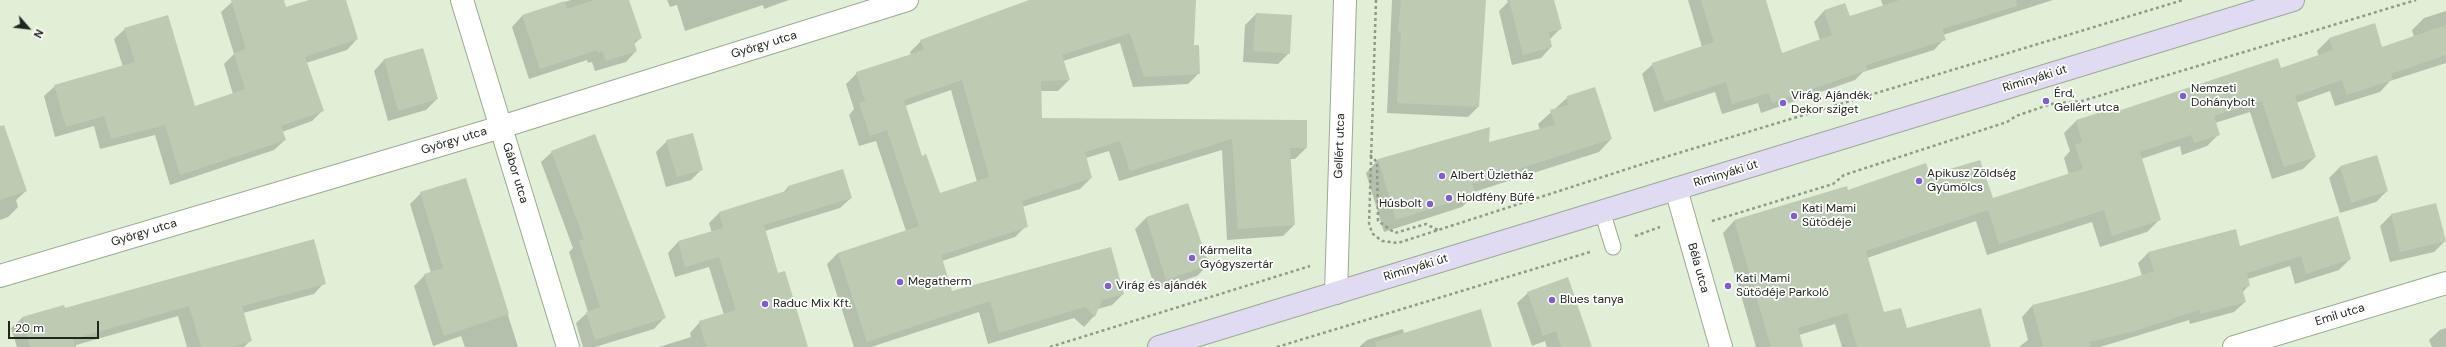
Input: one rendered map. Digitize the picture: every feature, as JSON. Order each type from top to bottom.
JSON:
[{"type":"main road","name":"Riminyáki út","points":[[1159,347],[2292,0]]},
{"type":"street","name":"Gábor utca","points":[[462,0],[568,347]]},
{"type":"street","name":"György utca","points":[[0,276],[501,127],[907,0]]},
{"type":"street","name":"Gellért utca","points":[[1336,293],[1345,0]]},
{"type":"street","name":"Béla utca","points":[[1676,189],[1721,347]]},
{"type":"street","name":"Emil utca","points":[[2234,347],[2446,283]]},
{"type":"lane","points":[[1602,211],[1612,246]]},
{"type":"path","points":[[1376,0],[1368,216],[1369,225],[1373,234],[1382,241],[1398,243],[1648,162],[2183,0]]},
{"type":"path","points":[[1277,347],[1612,246],[1670,223],[1687,229],[1833,184],[1844,176],[2007,122],[2016,116],[2051,104],[2082,101],[2416,0]]},
{"type":"path","points":[[1370,155],[1377,162],[1378,221],[1395,233],[1426,224],[1438,230]]},
{"type":"path","points":[[1050,347],[1312,265]]},
{"type":"building","points":[[231,0],[284,0],[286,7],[309,0],[346,0],[358,39],[305,57],[324,111],[281,126],[286,140],[180,175],[165,125],[111,139],[104,116],[66,127],[54,85],[135,62],[124,28],[168,15],[195,106],[245,89],[234,53],[246,49]]},
{"type":"building","points":[[594,0],[629,0],[642,38],[634,41],[637,51],[606,61],[602,51],[598,53],[597,50],[540,69],[522,15],[565,1],[567,9]]},
{"type":"building","points":[[1029,0],[1196,0],[1194,45],[1199,45],[1200,74],[1144,77],[1130,33],[1062,55],[1070,80],[1041,81],[1042,118],[1307,120],[1307,148],[1290,148],[1295,225],[1238,229],[1232,139],[1130,171],[1120,141],[1085,152],[1092,178],[1022,201],[1028,227],[941,255],[952,291],[1111,247],[1124,294],[1102,300],[1095,317],[1085,307],[999,333],[990,301],[867,342],[838,253],[919,226],[887,130],[870,136],[859,103],[865,101],[856,72],[924,50],[920,40]],"holes":[[[962,80],[989,177],[940,193],[926,154],[922,156],[904,100]]]},
{"type":"building","points":[[1401,0],[1486,0],[1479,107],[1397,103],[1401,33],[1398,32]]},
{"type":"building","points":[[1509,0],[1554,0],[1562,29],[1549,32],[1552,47],[1523,55]]},
{"type":"building","points":[[1701,0],[1766,0],[1782,53],[1832,35],[1824,10],[1845,3],[1850,16],[1900,0],[2016,0],[2017,6],[1942,29],[1946,40],[1866,65],[1867,70],[1772,103],[1769,93],[1732,104],[1726,82],[1665,102],[1652,63],[1714,42]]},
{"type":"building","points":[[1256,13],[1292,15],[1290,54],[1253,51]]},
{"type":"building","points":[[2375,23],[2382,47],[2446,25],[2446,55],[2391,74],[2393,80],[2347,95],[2342,80],[2295,96],[2316,157],[2284,167],[2262,101],[2214,116],[2220,135],[2194,143],[2191,135],[2140,152],[2161,220],[2112,236],[2104,210],[1999,244],[1988,210],[1866,251],[1884,312],[1901,308],[1907,328],[1981,308],[1991,347],[1857,347],[1847,313],[1798,328],[1803,347],[1771,347],[1734,220],[1847,186],[1848,190],[1926,163],[1930,175],[1980,160],[1993,198],[2083,169],[2075,145],[2082,142],[2076,120],[2120,106],[2121,110],[2278,58],[2281,68],[2333,50],[2329,38]]},
{"type":"building","points":[[423,48],[438,99],[398,111],[384,59]]},
{"type":"building","name":"Albert Üzletház","points":[[1595,87],[1612,139],[1472,184],[1476,194],[1396,220],[1378,159],[1490,127],[1489,142],[1555,125],[1550,110],[1568,105],[1567,96]]},
{"type":"building","points":[[4,125],[27,191],[0,200],[0,126]]},
{"type":"building","points":[[693,133],[703,170],[677,177],[666,140]]},
{"type":"building","points":[[595,134],[666,318],[595,340],[586,312],[600,307],[579,241],[584,239],[551,151]]},
{"type":"building","points":[[2377,155],[2388,191],[2351,203],[2340,166]]},
{"type":"building","points":[[843,169],[852,198],[764,225],[778,273],[785,271],[808,347],[706,347],[699,321],[736,310],[719,257],[685,267],[678,241],[723,228],[719,212],[789,190],[788,186]]},
{"type":"building","points":[[466,178],[509,314],[444,336],[424,274],[443,268],[420,192]]},
{"type":"building","points":[[1188,203],[1209,265],[1166,280],[1146,217]]},
{"type":"building","points":[[2436,203],[2446,241],[2400,252],[2391,214]]},
{"type":"building","points":[[2338,216],[2351,259],[2306,274],[2301,256],[2247,273],[2250,286],[2242,288],[2246,302],[2201,314],[2199,310],[2135,331],[2089,342],[2090,347],[2043,347],[2032,305],[2111,285],[2154,271],[2148,252],[2236,229],[2240,246]]},
{"type":"building","points":[[314,239],[326,284],[242,306],[252,341],[232,347],[201,347],[189,306],[73,339],[75,347],[30,347],[22,317],[64,305],[65,308]]},
{"type":"building","points":[[1568,277],[1592,347],[1561,347],[1556,331],[1543,336],[1527,292]]},
{"type":"building","points":[[1481,309],[1492,347],[1376,347],[1375,342]]},
{"type":"place","name":"Nemzeti Dohánybolt","points":[[2183,96]]},
{"type":"place","name":"Érd, Gellért utca","points":[[2046,101]]},
{"type":"place","name":"Virág, Ajándék, Dekor sziget","points":[[1783,103]]},
{"type":"place","name":"Albert Üzletház","points":[[1442,176]]},
{"type":"place","name":"Apikusz Zöldség Gyümölcs","points":[[1919,181]]},
{"type":"place","name":"Holdfény Büfé","points":[[1449,198]]},
{"type":"place","name":"Húsbolt","points":[[1430,204]]},
{"type":"place","name":"Kati Mami Sütödéje","points":[[1794,216]]},
{"type":"place","name":"Kármelita Gyógyszertár","points":[[1192,258]]},
{"type":"place","name":"Megatherm","points":[[900,282]]},
{"type":"place","name":"Virág és ajándék","points":[[1108,286]]},
{"type":"place","name":"Kati Mami Sütödéje Parkoló","points":[[1728,286]]},
{"type":"place","name":"Blues tanya","points":[[1552,300]]},
{"type":"place","name":"Raduc Mix Kft.","points":[[765,304]]}]
